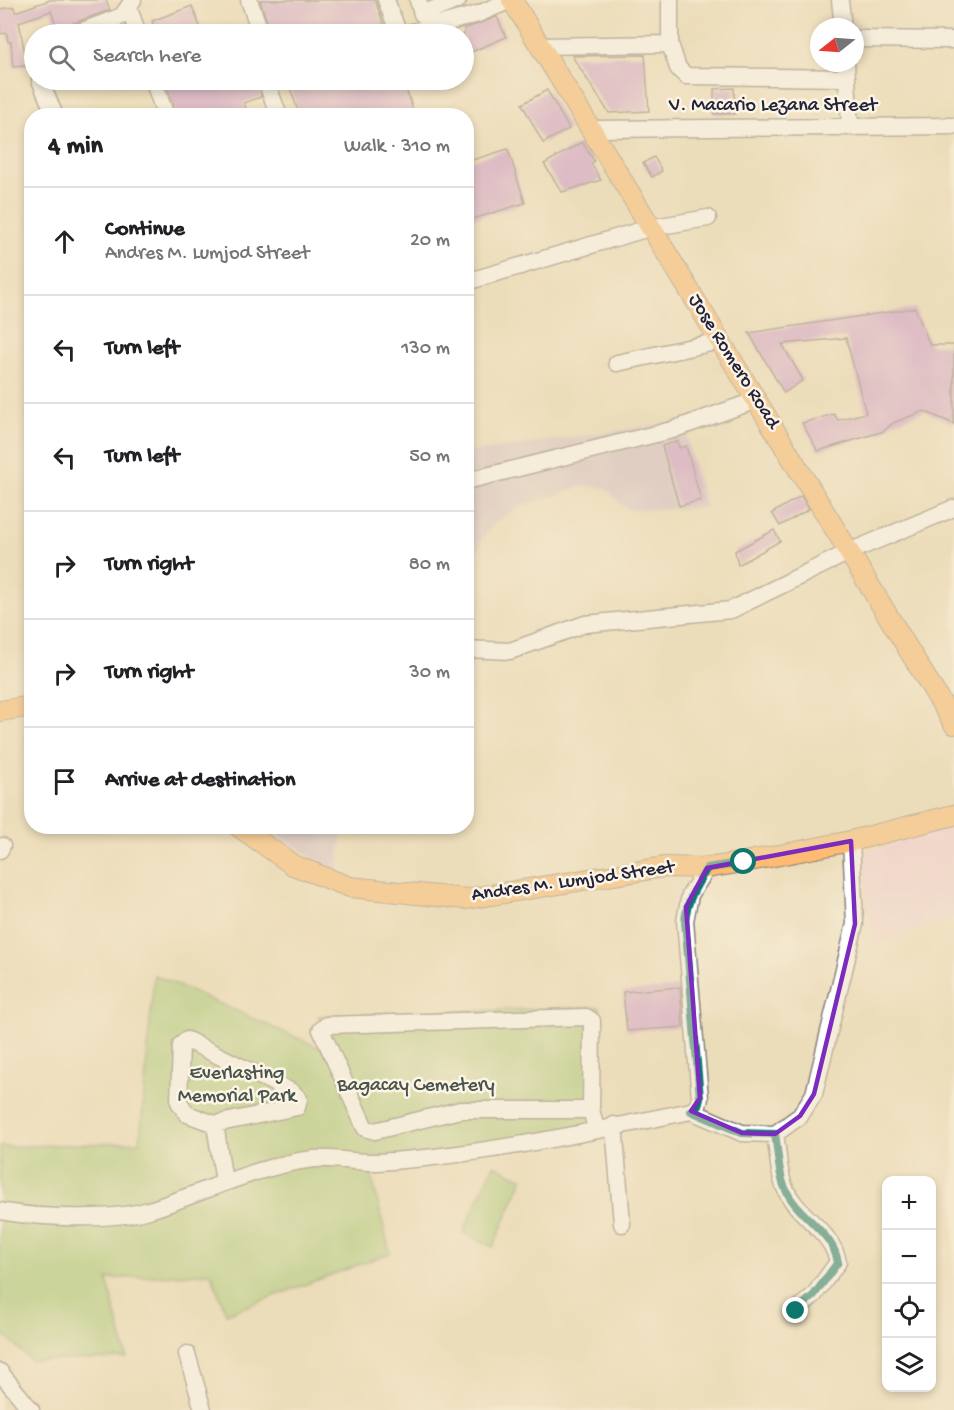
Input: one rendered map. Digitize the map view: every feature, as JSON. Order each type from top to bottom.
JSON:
[{"type":"main road","name":"Jose Romero Road","points":[[512,0],[592,129],[649,228],[757,400],[954,724]]},
{"type":"main road","points":[[0,711],[24,707]]},
{"type":"main road","name":"Andres M. Lumjod Street","points":[[249,834],[293,865],[350,887],[466,899],[664,867],[707,868],[850,841],[954,815]]},
{"type":"street","points":[[249,0],[257,24]]},
{"type":"street","points":[[386,0],[395,24]]},
{"type":"street","points":[[418,0],[422,14],[458,0]]},
{"type":"street","points":[[431,24],[476,7],[512,0]]},
{"type":"street","points":[[670,0],[670,44],[678,68],[686,76],[815,72]]},
{"type":"street","points":[[840,0],[842,18]]},
{"type":"street","points":[[101,24],[122,16],[131,4]]},
{"type":"street","points":[[131,4],[136,24]]},
{"type":"street","points":[[864,39],[954,40]]},
{"type":"street","points":[[539,46],[670,44]]},
{"type":"street","points":[[847,72],[850,127]]},
{"type":"street","points":[[44,90],[52,108]]},
{"type":"street","points":[[157,90],[163,108]]},
{"type":"street","points":[[269,90],[276,108]]},
{"type":"street","name":"V. Macario Lezana Street","points":[[592,129],[954,126]]},
{"type":"street","points":[[474,280],[649,228],[708,218]]},
{"type":"street","points":[[617,363],[720,341]]},
{"type":"street","points":[[474,479],[672,430],[757,400]]},
{"type":"street","points":[[474,649],[510,651],[585,624],[731,610],[849,552],[954,508]]},
{"type":"street","points":[[691,1111],[742,1133],[775,1134],[800,1116],[814,1094],[855,924],[850,841]]},
{"type":"street","points":[[0,1211],[32,1216],[113,1215],[146,1211],[224,1182],[314,1159],[375,1162],[455,1154],[691,1111],[698,1106],[700,1098],[685,921],[690,895],[707,868]]},
{"type":"street","points":[[591,1110],[460,1110],[375,1131],[365,1128],[321,1030],[327,1025],[586,1017],[592,1021],[591,1110],[596,1128]]},
{"type":"street","points":[[187,1040],[292,1092],[299,1099],[297,1107],[215,1124],[187,1114],[179,1102],[182,1045],[187,1040]]},
{"type":"street","points":[[215,1124],[224,1182]]},
{"type":"street","points":[[614,1125],[622,1224]]},
{"type":"street","points":[[775,1134],[784,1187],[828,1238],[836,1250],[838,1262],[820,1288],[796,1311]]},
{"type":"street","points":[[187,1354],[203,1410]]},
{"type":"street","points":[[0,1372],[31,1410]]},
{"type":"highlighted area","points":[[851,841],[855,924],[814,1094],[800,1116],[775,1134],[742,1133],[691,1111],[700,1098],[686,907],[707,868]]},
{"type":"shaded area","points":[[676,422],[685,431],[706,508],[627,510],[606,488],[583,486],[520,507],[496,522],[482,539],[474,557],[474,452]]},
{"type":"shaded area","points":[[954,824],[954,919],[873,944],[860,854]]},
{"type":"shaded area","points":[[276,834],[342,834],[337,873]]},
{"type":"green space","points":[[154,975],[327,1051],[318,1016],[600,1007],[600,1123],[370,1170],[390,1253],[226,1314],[211,1273],[107,1279],[127,1358],[31,1361],[0,1330],[0,1147],[140,1142]]},
{"type":"green space","points":[[494,1165],[523,1179],[493,1247],[463,1233]]},
{"type":"building","points":[[50,0],[106,0],[110,10],[71,24],[56,24],[51,11],[19,22],[24,50],[24,66],[13,67],[11,42],[8,42],[7,33],[0,34],[0,9],[14,7],[15,12]]},
{"type":"building","points":[[260,0],[375,0],[383,24],[268,24]]},
{"type":"building","points":[[192,6],[199,24],[153,24],[152,21]]},
{"type":"building","points":[[497,17],[506,37],[474,51],[474,25]]},
{"type":"building","points":[[645,55],[649,111],[609,113],[572,56]]},
{"type":"building","points":[[734,88],[735,114],[714,114],[714,89]]},
{"type":"building","points":[[168,90],[261,90],[261,97],[244,103],[246,108],[174,108]]},
{"type":"building","points":[[291,90],[406,90],[412,108],[297,108]]},
{"type":"building","points":[[547,90],[569,129],[543,143],[522,104]]},
{"type":"building","points":[[582,142],[594,161],[591,163],[601,180],[562,192],[544,164]]},
{"type":"building","points":[[508,149],[525,203],[474,219],[474,160]]},
{"type":"building","points":[[654,157],[662,171],[652,177],[643,163]]},
{"type":"building","points":[[915,308],[930,345],[954,345],[954,424],[924,411],[893,423],[884,431],[818,451],[802,423],[834,414],[838,420],[866,413],[846,338],[782,344],[803,380],[784,393],[749,333]]},
{"type":"building","points":[[678,441],[679,448],[686,446],[701,500],[679,506],[662,446]]},
{"type":"building","points":[[801,496],[809,509],[780,526],[772,513]]},
{"type":"building","points":[[774,530],[780,541],[738,565],[735,551]]},
{"type":"building","points":[[680,987],[683,1027],[627,1031],[623,992]]},
{"type":"route","points":[[744,862],[707,868],[690,895],[686,907],[685,921],[700,1098],[698,1106],[691,1111],[742,1133],[775,1134],[784,1187],[789,1196],[828,1238],[836,1250],[838,1262],[832,1273],[814,1295],[796,1311]]},
{"type":"park label","name":"Everlasting Memorial Park","points":[[237,1086]]},
{"type":"park label","name":"Bagacay Cemetery","points":[[416,1086]]}]
